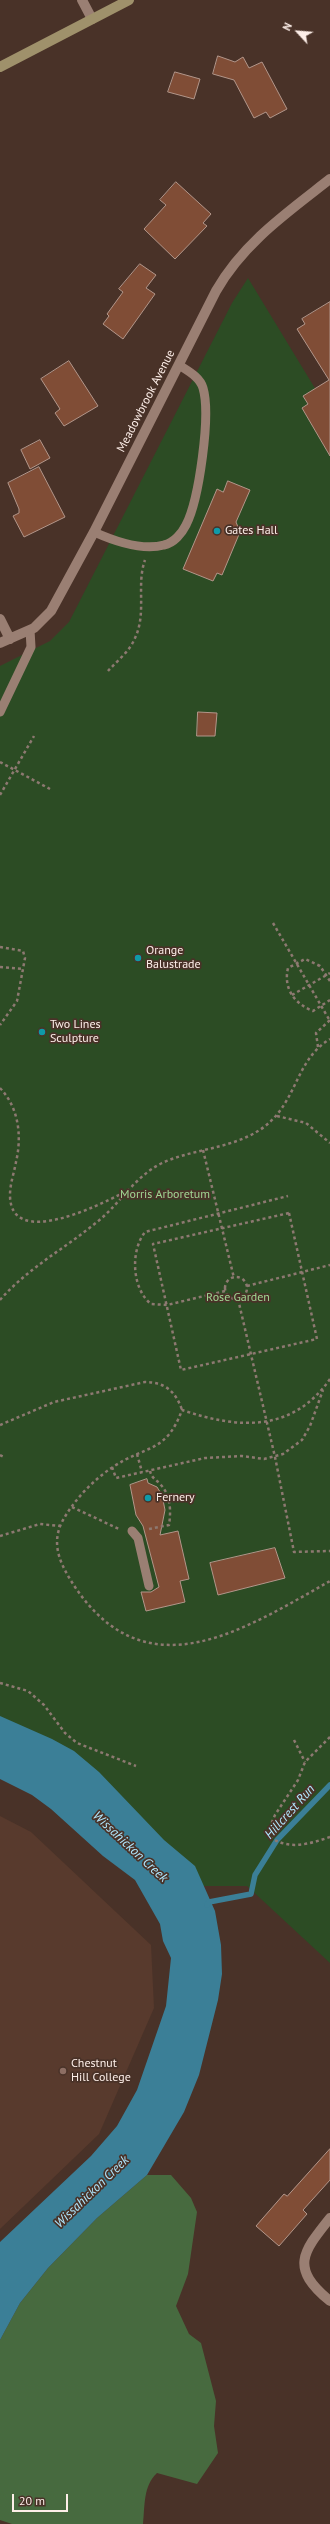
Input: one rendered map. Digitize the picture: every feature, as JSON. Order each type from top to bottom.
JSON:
[{"type":"street","points":[[82,0],[92,19]]},
{"type":"street","points":[[0,67],[129,0]]},
{"type":"street","name":"Meadowbrook Avenue","points":[[0,643],[30,630],[43,621],[51,612],[94,532],[216,291],[234,262],[276,222],[330,179]]},
{"type":"street","points":[[0,619],[10,639]]},
{"type":"street","points":[[330,2218],[308,2248],[304,2268],[308,2279],[314,2288],[330,2300]]},
{"type":"lane","points":[[94,532],[113,541],[152,547],[165,545],[171,542],[177,538],[186,525],[201,466],[206,412],[203,386],[197,377],[179,365]]},
{"type":"lane","points":[[0,712],[31,647],[30,630]]},
{"type":"lane","points":[[132,1531],[138,1538],[149,1586]]},
{"type":"path","points":[[108,671],[135,639],[141,613],[141,571],[152,547]]},
{"type":"path","points":[[0,795],[34,736]]},
{"type":"path","points":[[0,762],[50,789]]},
{"type":"path","points":[[273,923],[330,1020],[316,1032],[318,1046]]},
{"type":"path","points":[[0,947],[23,951],[25,958],[17,1001],[0,1025]]},
{"type":"path","points":[[330,982],[328,974],[313,962],[305,959],[288,968],[287,984],[296,1002],[313,1011],[330,1000]]},
{"type":"path","points":[[0,967],[23,969]]},
{"type":"path","points":[[292,995],[328,974]]},
{"type":"path","points":[[0,1300],[37,1265],[98,1222],[123,1193],[142,1176],[161,1164],[246,1138],[277,1116],[288,1102],[310,1056],[318,1046],[330,1039]]},
{"type":"path","points":[[0,1088],[14,1109],[19,1130],[18,1153],[10,1197],[14,1210],[18,1215],[31,1221],[52,1221],[85,1212],[123,1193]]},
{"type":"path","points":[[277,1116],[306,1123],[330,1143]]},
{"type":"path","points":[[203,1150],[217,1214],[234,1278]]},
{"type":"path","points":[[225,1291],[167,1305],[151,1304],[140,1293],[136,1264],[139,1239],[145,1232],[288,1196]]},
{"type":"path","points":[[289,1213],[302,1272],[317,1339],[182,1370],[153,1244],[289,1213]]},
{"type":"path","points":[[247,1286],[330,1265]]},
{"type":"path","points":[[234,1278],[242,1279],[247,1286],[245,1294],[238,1299],[230,1298],[225,1291],[227,1282],[234,1278]]},
{"type":"path","points":[[238,1299],[276,1457],[294,1552],[330,1551]]},
{"type":"path","points":[[112,1467],[116,1478],[224,1456],[264,1459],[276,1457],[291,1450],[302,1440],[310,1426],[323,1389],[330,1379]]},
{"type":"path","points":[[0,1425],[54,1402],[145,1382],[154,1382],[171,1390],[178,1399],[182,1410],[176,1426],[166,1440],[152,1449],[137,1454],[112,1467],[84,1492],[72,1507],[62,1523],[57,1537],[56,1549],[66,1573],[94,1610],[119,1631],[151,1643],[183,1646],[225,1634],[288,1605],[330,1581]]},
{"type":"path","points":[[182,1410],[227,1423],[246,1424],[267,1422],[292,1412],[323,1389]]},
{"type":"path","points":[[137,1454],[142,1472]]},
{"type":"path","points":[[0,1455],[4,1457]]},
{"type":"path","points":[[72,1507],[109,1526],[132,1531],[169,1525],[171,1512],[167,1492],[152,1478],[150,1471]]},
{"type":"path","points":[[0,1536],[40,1524],[60,1526]]},
{"type":"path","points":[[0,1684],[28,1691],[44,1705],[65,1733],[77,1743],[136,1766]]},
{"type":"path","points":[[330,1737],[305,1762],[298,1780],[283,1799],[269,1829],[268,1836],[280,1842],[303,1846],[330,1837]]},
{"type":"path","points":[[294,1740],[305,1762]]},
{"type":"shaded area","name":"Chestnut Hill College","points":[[0,1816],[31,1832],[151,1945],[154,2008],[99,2134],[0,2229]]},
{"type":"green space","name":"Morris Arboretum","points":[[248,278],[330,413],[330,1963],[247,1886],[203,1886],[0,1724],[0,666],[50,641],[69,622],[232,303]]},
{"type":"green space","points":[[147,2175],[171,2175],[191,2198],[197,2212],[188,2274],[176,2306],[189,2334],[201,2343],[216,2401],[214,2426],[218,2453],[197,2484],[157,2473],[152,2478],[147,2490],[143,2524],[12,2524],[0,2520],[0,2340],[20,2303],[48,2268],[97,2218]]},
{"type":"water","name":"Wissahickon Creek","points":[[0,1716],[52,1739],[74,1751],[99,1772],[164,1840],[195,1866],[215,1911],[221,1945],[222,1974],[218,2000],[199,2075],[184,2112],[147,2175],[97,2218],[48,2268],[20,2303],[0,2340],[0,2242],[91,2156],[117,2126],[137,2090],[166,2006],[171,1958],[163,1941],[160,1924],[135,1880],[103,1856],[51,1809],[32,1795],[0,1779]]},
{"type":"building","points":[[218,56],[235,62],[243,57],[249,68],[262,62],[287,109],[270,118],[266,112],[254,118],[234,80],[213,74]]},
{"type":"building","points":[[175,72],[200,79],[194,99],[168,92]]},
{"type":"building","points":[[176,182],[211,214],[203,223],[207,226],[175,259],[144,229],[166,205],[160,200]]},
{"type":"building","points":[[140,264],[156,275],[146,288],[155,294],[123,339],[103,324],[109,316],[107,314],[123,292],[119,289]]},
{"type":"building","points":[[330,302],[330,456],[302,408],[308,404],[303,396],[329,380],[297,329],[305,324],[302,319]]},
{"type":"building","points":[[69,361],[98,406],[64,426],[55,413],[60,409],[41,379]]},
{"type":"building","points":[[40,440],[50,458],[30,469],[21,450]]},
{"type":"building","points":[[39,467],[65,517],[24,537],[13,516],[19,513],[19,509],[8,483]]},
{"type":"building","name":"Gates Hall","points":[[228,481],[250,490],[236,522],[240,532],[222,575],[217,573],[213,581],[183,569],[217,489],[223,492]]},
{"type":"building","points":[[198,712],[217,713],[215,736],[197,736]]},
{"type":"building","points":[[147,1479],[148,1483],[157,1487],[162,1495],[165,1510],[160,1535],[178,1531],[189,1579],[180,1581],[185,1602],[146,1611],[141,1592],[151,1592],[159,1587],[143,1526],[136,1515],[130,1485]]},
{"type":"building","points":[[275,1548],[285,1578],[218,1595],[210,1563]]},
{"type":"building","points":[[330,2149],[330,2180],[303,2210],[307,2214],[279,2246],[256,2226],[284,2194],[287,2196]]},
{"type":"waterway","name":"Hillcrest Run","points":[[207,1905],[209,1902],[251,1894],[255,1875],[277,1840],[330,1785]]},
{"type":"place","name":"Gates Hall","points":[[217,531]]},
{"type":"place","name":"Orange Balustrade","points":[[138,958]]},
{"type":"place","name":"Two Lines Sculpture","points":[[42,1032]]},
{"type":"place","name":"Fernery","points":[[148,1498]]},
{"type":"place","name":"Chestnut Hill College","points":[[63,2071]]},
{"type":"park label","name":"Rose Garden","points":[[238,1298]]}]
